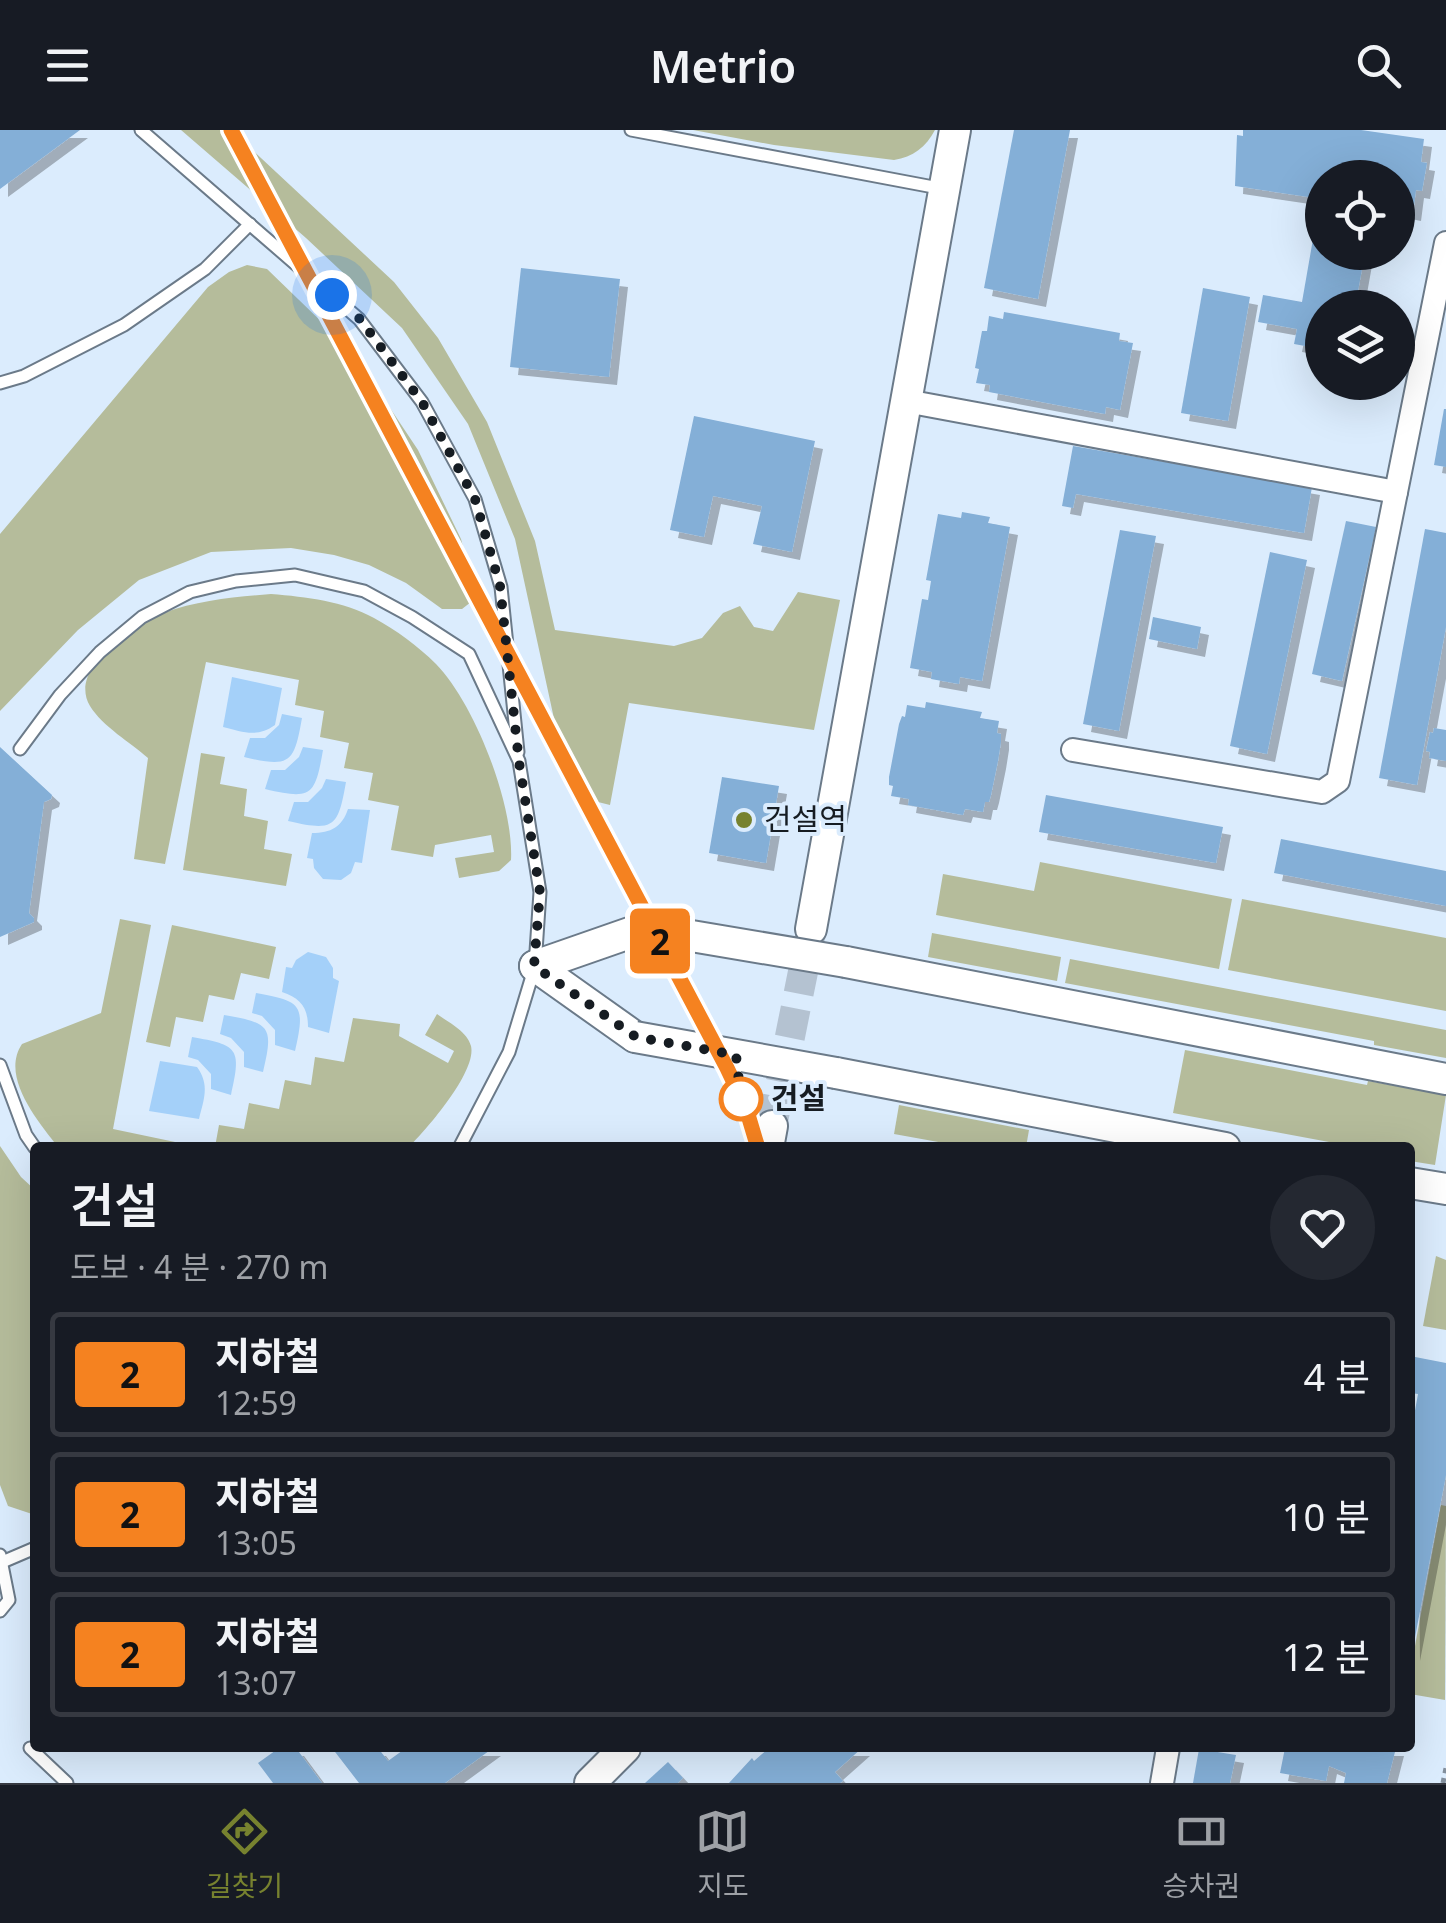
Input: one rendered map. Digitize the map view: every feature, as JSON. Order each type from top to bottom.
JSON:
[{"type":"street","points":[[811,929],[955,130]]},
{"type":"street","points":[[1073,750],[1322,792],[1338,781],[1446,242]]},
{"type":"street","points":[[906,401],[1396,492]]},
{"type":"street","points":[[534,966],[644,928],[846,962],[1446,1079]]},
{"type":"street","points":[[534,966],[636,1037],[1194,1142]]},
{"type":"street","points":[[1415,1183],[1446,1190]]},
{"type":"street","points":[[590,1783],[621,1752]]},
{"type":"street","points":[[1162,1783],[1167,1752]]},
{"type":"lane","points":[[141,130],[359,318],[422,402],[475,499],[500,586],[519,762],[540,892],[534,966],[509,1052],[462,1142]]},
{"type":"lane","points":[[632,130],[944,189]]},
{"type":"lane","points":[[0,383],[24,376],[124,325],[205,269],[250,224]]},
{"type":"lane","points":[[20,749],[86,666],[142,617],[190,592],[236,581],[295,575],[364,591],[469,654],[519,762]]},
{"type":"lane","points":[[0,1065],[31,1142]]},
{"type":"lane","points":[[0,1612],[9,1600],[1,1560],[30,1550]]},
{"type":"lane","points":[[34,1752],[67,1783]]},
{"type":"path","points":[[1443,1783],[1446,1768]]},
{"type":"green space","points":[[181,130],[231,130],[394,282],[438,338],[487,422],[535,541],[555,630],[674,646],[702,638],[723,613],[740,606],[754,627],[773,631],[798,592],[840,600],[814,730],[629,703],[610,805],[578,797],[568,783],[515,539],[468,424],[402,328]]},
{"type":"green space","points":[[693,130],[935,130],[918,150],[894,160]]},
{"type":"green space","points":[[247,265],[267,269],[329,329],[374,384],[418,450],[461,539],[473,585],[471,602],[462,609],[442,609],[406,583],[369,565],[334,555],[291,548],[211,552],[139,580],[78,630],[0,711],[0,534],[208,287]]},
{"type":"green space","points":[[271,594],[324,601],[362,612],[414,645],[451,682],[478,729],[499,784],[511,860],[499,871],[459,878],[455,858],[494,852],[491,835],[435,845],[433,857],[391,850],[399,806],[368,800],[373,773],[344,768],[349,743],[320,737],[324,711],[295,705],[299,680],[206,662],[165,864],[134,859],[148,758],[95,713],[85,692],[88,677],[96,663],[122,638],[164,613],[204,602]]},
{"type":"green space","points":[[201,753],[225,757],[220,784],[247,789],[244,816],[268,821],[264,849],[292,854],[286,886],[183,870]]},
{"type":"green space","points":[[1040,862],[1232,899],[1219,969],[936,915],[943,874],[1034,891]]},
{"type":"green space","points":[[1242,899],[1446,938],[1446,1011],[1228,970]]},
{"type":"green space","points":[[120,919],[151,925],[113,1129],[175,1142],[54,1142],[32,1112],[18,1084],[16,1057],[22,1044],[101,1013]]},
{"type":"green space","points":[[172,925],[276,947],[269,979],[241,973],[234,1000],[209,995],[203,1022],[176,1017],[170,1047],[146,1042]]},
{"type":"green space","points":[[932,933],[1061,957],[1057,981],[928,957]]},
{"type":"green space","points":[[1070,959],[1446,1030],[1446,1058],[1065,983]]},
{"type":"green space","points":[[437,1014],[466,1036],[471,1057],[449,1100],[414,1142],[216,1142],[219,1125],[244,1129],[249,1103],[279,1109],[285,1080],[311,1085],[315,1057],[344,1062],[353,1018],[400,1024],[399,1036],[448,1063],[454,1051],[425,1035]]},
{"type":"green space","points":[[1185,1050],[1367,1085],[1368,1081],[1446,1095],[1435,1165],[1415,1162],[1415,1142],[1329,1142],[1173,1113]]},
{"type":"green space","points":[[899,1105],[1029,1130],[1027,1142],[938,1142],[894,1134]]},
{"type":"green space","points":[[0,1146],[30,1185],[30,1513],[8,1506],[0,1485]]},
{"type":"green space","points":[[1436,1256],[1446,1260],[1446,1330],[1423,1326]]},
{"type":"green space","points":[[1441,1505],[1446,1506],[1445,1700],[1415,1695],[1415,1646]]},
{"type":"water","points":[[232,677],[282,688],[275,725],[256,733],[223,727]]},
{"type":"water","points":[[282,714],[302,718],[293,753],[272,762],[244,757],[250,738],[265,738],[279,725]]},
{"type":"water","points":[[303,747],[323,750],[317,777],[309,791],[293,794],[265,789],[271,770],[285,770],[299,757]]},
{"type":"water","points":[[326,779],[346,782],[337,817],[316,826],[288,821],[294,802],[308,802]]},
{"type":"water","points":[[348,809],[370,810],[362,863],[355,862],[351,873],[341,880],[323,879],[314,868],[313,859],[307,858],[312,833],[335,828]]},
{"type":"water","points":[[308,952],[326,957],[333,968],[333,978],[339,981],[329,1033],[308,1027],[302,1004],[282,992],[286,967],[292,968]]},
{"type":"water","points":[[256,993],[283,999],[296,1007],[300,1023],[295,1051],[275,1045],[275,1030],[262,1016],[252,1013]]},
{"type":"water","points":[[224,1015],[251,1021],[265,1029],[268,1045],[263,1072],[244,1067],[244,1052],[231,1038],[220,1034]]},
{"type":"water","points":[[192,1037],[219,1043],[233,1051],[236,1067],[231,1095],[211,1089],[211,1074],[198,1060],[188,1057]]},
{"type":"water","points":[[160,1061],[197,1067],[205,1086],[199,1119],[149,1111]]},
{"type":"building","points":[[0,130],[80,130],[0,189]]},
{"type":"building","points":[[1014,130],[1070,130],[1038,299],[984,288]]},
{"type":"building","points":[[1243,130],[1361,130],[1424,139],[1421,162],[1427,163],[1422,191],[1416,190],[1415,198],[1415,160],[1305,160],[1305,196],[1235,186],[1237,135],[1243,136]]},
{"type":"building","points":[[521,268],[620,279],[609,377],[510,367]]},
{"type":"building","points":[[1308,270],[1362,270],[1358,290],[1305,290],[1305,346],[1294,344],[1297,329],[1258,322],[1263,295],[1302,302]]},
{"type":"building","points":[[1203,288],[1250,297],[1228,421],[1181,413]]},
{"type":"building","points":[[1004,312],[1120,333],[1119,341],[1133,343],[1120,410],[1106,407],[1105,414],[989,392],[990,385],[976,383],[982,331],[987,331],[989,316],[1003,319]]},
{"type":"building","points":[[1446,409],[1446,467],[1434,465]]},
{"type":"building","points":[[694,416],[815,441],[792,552],[753,544],[762,506],[713,496],[704,537],[670,530]]},
{"type":"building","points":[[1073,446],[1312,487],[1304,533],[1076,494],[1073,508],[1062,506]]},
{"type":"building","points":[[962,512],[990,517],[988,523],[1010,527],[982,681],[960,677],[959,684],[931,679],[932,672],[910,668],[922,599],[928,600],[931,581],[926,580],[938,514],[961,518]]},
{"type":"building","points":[[1346,521],[1376,527],[1342,681],[1312,674]]},
{"type":"building","points":[[1425,529],[1446,533],[1446,627],[1417,785],[1379,778]]},
{"type":"building","points":[[1120,530],[1156,536],[1119,731],[1083,724]]},
{"type":"building","points":[[1270,552],[1307,560],[1267,754],[1230,746]]},
{"type":"building","points":[[1153,617],[1201,627],[1197,649],[1149,639]]},
{"type":"building","points":[[926,702],[982,712],[980,718],[999,721],[998,761],[983,812],[965,809],[963,815],[908,805],[909,799],[891,796],[893,786],[889,785],[889,777],[899,724],[907,705],[925,708]]},
{"type":"building","points":[[1434,728],[1446,730],[1446,761],[1429,758],[1430,752],[1426,751]]},
{"type":"building","points":[[0,747],[52,795],[44,802],[29,913],[34,922],[0,937]]},
{"type":"building","name":"건설역","points":[[722,777],[779,786],[766,863],[709,853]]},
{"type":"building","points":[[1046,795],[1223,827],[1216,863],[1039,832]]},
{"type":"building","points":[[1281,839],[1446,871],[1446,906],[1274,873]]},
{"type":"building","points":[[1415,1357],[1446,1363],[1446,1475],[1415,1637],[1415,1410]]},
{"type":"building","points":[[273,1752],[299,1752],[322,1783],[273,1783],[258,1763]]},
{"type":"building","points":[[335,1752],[381,1752],[388,1761],[400,1752],[488,1752],[445,1783],[359,1783]]},
{"type":"building","points":[[764,1752],[858,1752],[835,1772],[843,1781],[840,1783],[729,1783],[752,1758],[754,1761]]},
{"type":"building","points":[[1198,1752],[1236,1755],[1230,1783],[1193,1783]]},
{"type":"building","points":[[1284,1752],[1395,1752],[1387,1783],[1344,1783],[1346,1773],[1329,1766],[1326,1781],[1280,1773]]},
{"type":"building","points":[[668,1762],[683,1778],[678,1783],[645,1783]]},
{"type":"tunnel","points":[[772,1126],[811,932]]},
{"type":"metro line","name":"2","points":[[231,130],[727,1068],[758,1142]]},
{"type":"place","name":"건설역","points":[[744,820]]},
{"type":"place","name":"건설","points":[[741,1099]]},
{"type":"route","points":[[332,295],[359,318],[422,402],[475,499],[500,586],[519,762],[540,892],[534,966],[636,1037],[736,1055],[741,1099]]}]
